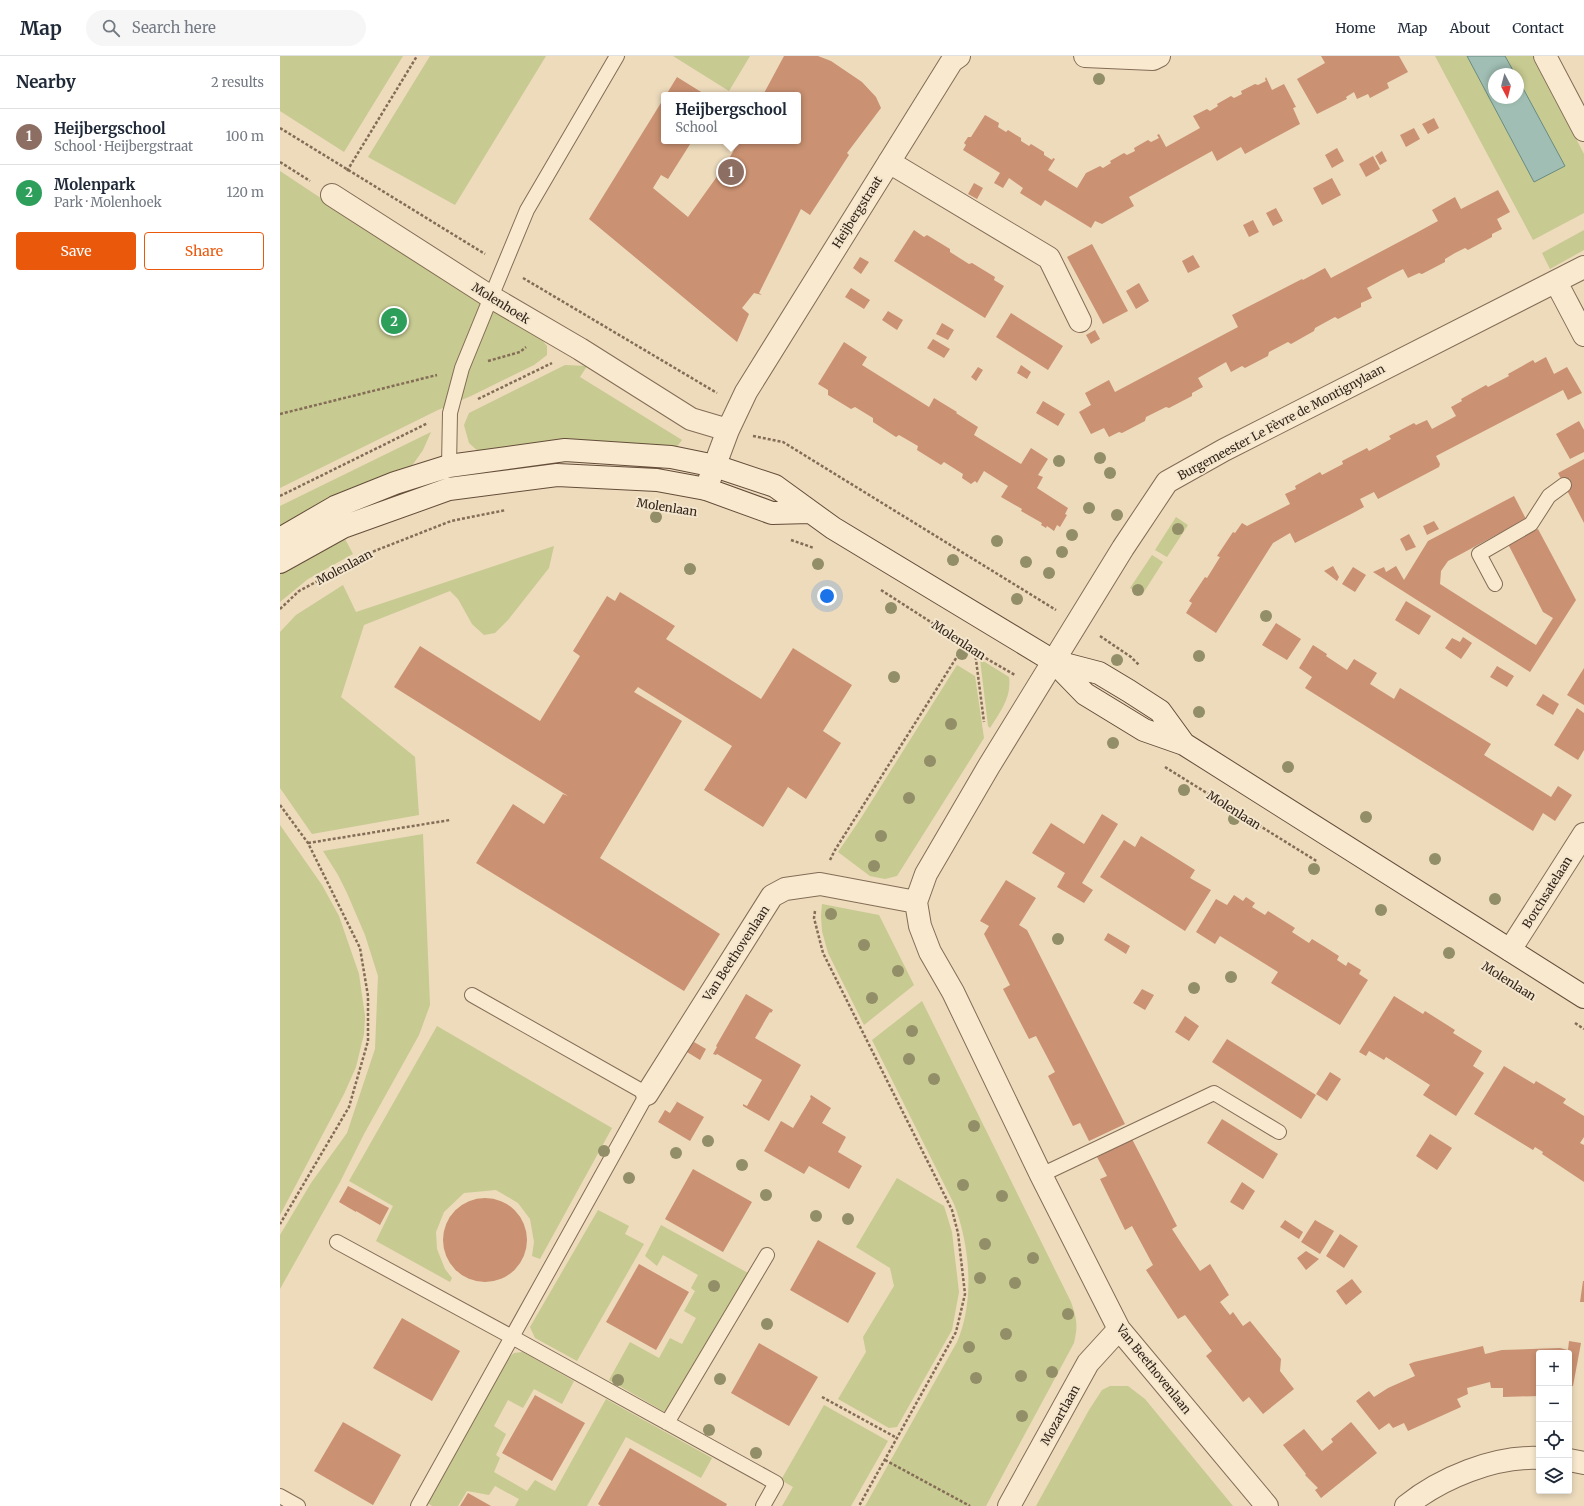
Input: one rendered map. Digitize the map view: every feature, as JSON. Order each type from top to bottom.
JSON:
[{"type":"street","points":[[889,162],[952,61],[959,56]]},
{"type":"street","points":[[1085,56],[1153,59],[1159,56]]},
{"type":"street","points":[[1545,56],[1584,130]]},
{"type":"street","name":"Heijbergstraat","points":[[706,489],[728,430],[746,392],[889,162],[1049,258],[1080,321]]},
{"type":"street","name":"Molenhoek","points":[[332,195],[491,297],[580,349],[690,419],[728,430]]},
{"type":"street","name":"Burgemeester Le Fèvre de Montignylaan","points":[[1054,661],[1123,548],[1167,482],[1281,421],[1556,282],[1584,266]]},
{"type":"street","points":[[1556,282],[1584,334]]},
{"type":"street","points":[[280,539],[335,507],[395,483],[449,466],[565,450],[671,457],[715,466],[775,486],[810,512],[1054,661],[1085,694],[1144,730],[1184,744],[1584,997]]},
{"type":"street","name":"Molenlaan","points":[[280,562],[343,527],[449,489],[557,475],[657,480],[706,489],[772,513],[810,512]]},
{"type":"street","name":"Van Beethovenlaan","points":[[1054,661],[989,766],[926,874],[916,902],[920,926],[930,952],[953,992],[1041,1175],[1119,1329],[1267,1506]]},
{"type":"street","name":"Borchsatelaan","points":[[1510,950],[1584,834]]},
{"type":"street","name":"Van Beethovenlaan","points":[[646,1094],[772,896],[785,889],[820,884],[916,902]]},
{"type":"street","name":"Mozartlaan","points":[[1009,1506],[1088,1363],[1119,1329]]},
{"type":"street","points":[[1406,1506],[1435,1486],[1458,1475],[1489,1465],[1508,1461],[1536,1458]]},
{"type":"street","points":[[1572,1461],[1584,1463]]},
{"type":"lane","points":[[449,466],[450,413],[462,368],[491,297],[527,210],[617,56]]},
{"type":"lane","points":[[1495,584],[1478,554],[1531,524],[1549,496],[1564,485]]},
{"type":"lane","points":[[418,1506],[646,1094],[472,995]]},
{"type":"lane","points":[[1041,1175],[1214,1093],[1279,1132]]},
{"type":"lane","points":[[337,1242],[776,1483],[763,1506]]},
{"type":"lane","points":[[668,1423],[766,1255]]},
{"type":"lane","points":[[280,1496],[298,1506]]},
{"type":"path","points":[[280,162],[332,195],[417,56]]},
{"type":"path","points":[[280,414],[520,352],[542,328],[560,300]]},
{"type":"path","points":[[728,430],[784,442],[1131,656],[1141,668]]},
{"type":"path","name":"Molenlaan","points":[[280,609],[299,591],[372,552],[451,521],[510,509]]},
{"type":"path","points":[[790,540],[817,549]]},
{"type":"path","name":"Molenlaan","points":[[878,588],[975,652],[1037,688]]},
{"type":"path","points":[[859,1506],[956,1332],[965,1294],[958,1233],[952,1210],[823,953],[814,918],[820,884],[834,850],[965,644]]},
{"type":"path","points":[[975,652],[989,766]]},
{"type":"path","name":"Molenlaan","points":[[1163,766],[1319,863]]},
{"type":"path","points":[[280,805],[308,843],[360,948],[368,996],[368,1041],[349,1107],[280,1224]]},
{"type":"path","points":[[308,843],[450,820]]},
{"type":"path","points":[[1571,1021],[1584,1028]]},
{"type":"path","points":[[822,1397],[897,1438]]},
{"type":"path","points":[[885,1460],[970,1506]]},
{"type":"green space","points":[[280,56],[403,56],[344,152],[280,111]]},
{"type":"green space","points":[[430,56],[546,56],[455,205],[368,157]]},
{"type":"green space","points":[[673,56],[750,56],[729,91]]},
{"type":"green space","points":[[1435,56],[1467,56],[1488,95],[1488,104],[1493,104],[1534,182],[1522,104],[1524,104],[1524,68],[1512,68],[1505,56],[1533,56],[1584,154],[1584,213],[1533,240]]},
{"type":"green space","points":[[280,171],[476,301],[542,340],[547,346],[547,355],[534,365],[471,396],[438,410],[280,488]]},
{"type":"green space","points":[[1584,230],[1584,250],[1550,269],[1542,253]]},
{"type":"green space","points":[[565,365],[587,366],[580,377],[682,440],[675,449],[607,441],[534,444],[480,453],[469,443],[464,425],[469,413]]},
{"type":"green space","points":[[431,432],[423,450],[409,470],[280,530],[280,506]]},
{"type":"green space","points":[[1176,517],[1188,525],[1167,557],[1155,550]]},
{"type":"green space","points":[[344,537],[353,554],[308,579],[280,602],[280,573]]},
{"type":"green space","points":[[554,546],[549,568],[508,620],[495,633],[484,635],[472,624],[458,599],[450,591],[364,625],[341,697],[415,757],[419,815],[312,834],[280,788],[280,632],[296,615],[343,585],[356,612]]},
{"type":"green space","points":[[1152,555],[1163,562],[1142,595],[1130,588]]},
{"type":"green space","points":[[980,659],[1009,677],[1009,691],[1007,698],[990,728],[988,726]]},
{"type":"green space","points":[[957,665],[975,676],[984,738],[897,876],[885,879],[870,876],[838,852]]},
{"type":"green space","points":[[280,825],[322,885],[339,916],[359,974],[365,1016],[364,1034],[356,1067],[344,1094],[280,1215]]},
{"type":"green space","points":[[423,834],[430,1005],[419,1035],[364,1134],[340,1182],[280,1289],[280,1235],[311,1183],[347,1133],[375,1049],[378,976],[365,935],[347,893],[323,851]]},
{"type":"green space","points":[[822,904],[879,915],[914,985],[864,1025],[828,953],[822,931]]},
{"type":"green space","points":[[922,1001],[1071,1302],[1075,1313],[1076,1332],[1074,1343],[986,1506],[865,1506],[957,1342],[963,1326],[966,1309],[968,1291],[967,1255],[964,1237],[954,1204],[872,1040]]},
{"type":"green space","points":[[437,1026],[612,1128],[540,1259],[532,1256],[534,1242],[530,1219],[518,1203],[496,1190],[464,1193],[444,1212],[436,1232],[437,1249],[445,1269],[452,1278],[450,1282],[376,1241],[393,1206],[349,1181]]},
{"type":"green space","points":[[897,1178],[944,1206],[952,1232],[959,1292],[952,1330],[897,1427],[889,1428],[838,1399],[866,1352],[863,1337],[894,1286],[890,1268],[856,1247]]},
{"type":"green space","points":[[598,1210],[629,1226],[625,1234],[644,1244],[577,1361],[535,1338],[530,1327]]},
{"type":"green space","points":[[661,1225],[748,1273],[668,1414],[609,1380],[630,1342],[659,1358],[670,1338],[682,1344],[696,1318],[684,1311],[695,1291],[691,1288],[698,1275],[663,1255],[657,1266],[645,1256]]},
{"type":"green space","points":[[523,1352],[574,1381],[562,1404],[534,1389],[523,1408],[508,1400],[494,1426],[506,1434],[496,1455],[500,1458],[494,1472],[527,1491],[535,1480],[555,1491],[606,1399],[712,1458],[701,1478],[626,1437],[587,1506],[515,1506],[519,1499],[495,1486],[489,1495],[467,1491],[458,1506],[432,1506],[426,1502],[507,1359],[514,1353]]},
{"type":"green space","points":[[1110,1386],[1128,1386],[1145,1399],[1233,1506],[1036,1506],[1089,1410],[1102,1390]]},
{"type":"green space","points":[[824,1405],[888,1441],[851,1506],[782,1506],[793,1487],[781,1480]]},
{"type":"water","points":[[1467,56],[1505,56],[1512,68],[1488,68],[1488,95]]},
{"type":"water","points":[[1524,90],[1565,166],[1534,182],[1493,104],[1524,104]]},
{"type":"building","points":[[784,56],[818,56],[831,61],[862,82],[876,97],[881,108],[847,153],[849,155],[810,215],[801,209],[759,293],[762,295],[754,293],[742,308],[749,314],[737,342],[589,219],[661,103],[661,144],[690,144],[668,179],[661,175],[653,188],[688,217],[726,164],[737,144],[801,144],[801,92],[765,92]]},
{"type":"building","points":[[1321,56],[1399,56],[1408,72],[1387,83],[1389,88],[1370,98],[1368,94],[1357,99],[1354,92],[1346,97],[1347,99],[1317,114],[1297,79],[1325,63]]},
{"type":"building","points":[[677,77],[701,92],[668,92]]},
{"type":"building","points":[[1266,77],[1272,90],[1284,84],[1296,107],[1293,108],[1300,124],[1245,154],[1241,147],[1217,161],[1212,151],[1129,197],[1134,206],[1102,224],[1095,221],[1091,228],[1045,200],[1041,206],[1020,193],[1023,188],[1009,178],[1003,188],[994,183],[1000,173],[963,150],[966,145],[964,143],[968,137],[971,137],[985,115],[999,123],[998,127],[1006,132],[1008,130],[1021,138],[1021,141],[1029,146],[1031,144],[1044,152],[1044,155],[1052,160],[1053,158],[1055,159],[1048,170],[1077,188],[1086,173],[1100,166],[1103,168],[1111,163],[1110,161],[1124,153],[1127,155],[1135,151],[1134,148],[1148,140],[1151,142],[1159,138],[1157,135],[1159,134],[1166,147],[1200,128],[1193,116],[1207,109],[1210,111],[1218,106],[1217,104],[1231,96],[1234,98],[1242,94],[1241,91],[1255,84],[1258,85],[1266,81]]},
{"type":"building","points":[[1434,118],[1439,128],[1428,134],[1422,124]]},
{"type":"building","points":[[1414,128],[1420,139],[1406,147],[1400,135]]},
{"type":"building","points":[[1337,148],[1344,161],[1332,168],[1325,155]]},
{"type":"building","points":[[1382,151],[1387,161],[1380,165],[1375,156]]},
{"type":"building","points":[[1373,156],[1380,169],[1366,177],[1359,164]]},
{"type":"building","points":[[1332,178],[1341,195],[1322,205],[1313,188]]},
{"type":"building","points":[[974,183],[983,188],[977,199],[968,194]]},
{"type":"building","points":[[1498,190],[1510,212],[1497,219],[1502,229],[1492,234],[1492,237],[1468,250],[1465,248],[1455,253],[1445,259],[1445,262],[1422,274],[1419,273],[1408,278],[1403,269],[1391,275],[1367,288],[1372,298],[1361,303],[1361,307],[1338,319],[1335,317],[1291,344],[1288,342],[1269,352],[1268,356],[1245,368],[1242,366],[1231,372],[1226,362],[1198,378],[1203,387],[1192,393],[1192,396],[1169,408],[1166,407],[1146,417],[1145,421],[1122,433],[1119,432],[1109,437],[1104,428],[1091,434],[1079,412],[1091,405],[1085,393],[1109,380],[1115,392],[1238,327],[1232,315],[1325,268],[1331,278],[1416,233],[1438,221],[1432,210],[1455,197],[1461,209]]},
{"type":"building","points":[[1276,208],[1283,221],[1273,226],[1266,213]]},
{"type":"building","points":[[1253,220],[1259,232],[1249,237],[1243,225]]},
{"type":"building","points":[[914,230],[924,237],[927,235],[950,249],[950,252],[969,264],[972,263],[995,277],[994,280],[1004,286],[985,318],[894,261]]},
{"type":"building","points":[[1092,244],[1128,311],[1103,324],[1067,257]]},
{"type":"building","points":[[1193,255],[1200,267],[1188,273],[1182,261]]},
{"type":"building","points":[[860,257],[869,262],[861,274],[853,268]]},
{"type":"building","points":[[1139,283],[1149,301],[1136,309],[1126,291]]},
{"type":"building","points":[[851,288],[870,300],[864,309],[845,297]]},
{"type":"building","points":[[888,311],[903,320],[897,330],[882,320]]},
{"type":"building","points":[[1011,313],[1063,346],[1048,370],[996,337]]},
{"type":"building","points":[[942,323],[954,330],[948,340],[936,334]]},
{"type":"building","points":[[1095,330],[1100,339],[1091,344],[1086,335]]},
{"type":"building","points":[[933,339],[950,349],[944,358],[927,348]]},
{"type":"building","points":[[844,342],[867,357],[862,365],[929,407],[934,398],[957,412],[956,413],[978,427],[974,435],[1021,464],[1031,448],[1048,459],[1038,475],[1043,477],[1037,488],[1068,508],[1065,514],[1067,515],[1060,527],[1057,525],[1054,531],[1047,526],[1046,528],[1041,525],[1042,523],[1021,511],[1022,509],[1001,497],[1008,486],[984,471],[977,483],[975,481],[971,484],[962,478],[963,474],[944,462],[941,465],[917,450],[918,446],[899,435],[896,437],[873,422],[873,418],[855,407],[851,409],[828,395],[828,390],[818,384]]},
{"type":"building","points":[[1546,357],[1554,374],[1567,367],[1582,393],[1568,400],[1563,390],[1436,456],[1440,464],[1439,467],[1378,499],[1374,492],[1360,499],[1364,507],[1355,512],[1295,543],[1290,533],[1273,543],[1216,633],[1186,613],[1192,603],[1189,601],[1205,577],[1207,578],[1220,557],[1217,556],[1233,532],[1235,533],[1242,523],[1247,526],[1290,504],[1285,494],[1296,489],[1295,486],[1320,472],[1322,475],[1343,464],[1342,461],[1367,448],[1369,451],[1391,439],[1389,436],[1414,423],[1416,425],[1427,420],[1432,429],[1456,416],[1451,407],[1462,401],[1461,399],[1486,385],[1488,387],[1509,376],[1508,374],[1533,360],[1535,363]]},
{"type":"building","points":[[1021,365],[1031,372],[1027,379],[1017,373]]},
{"type":"building","points":[[978,367],[983,370],[976,381],[971,377]]},
{"type":"building","points":[[1043,401],[1065,414],[1058,426],[1036,413]]},
{"type":"building","points":[[1579,421],[1584,430],[1584,452],[1570,459],[1556,434]]},
{"type":"building","points":[[1584,459],[1584,523],[1558,473]]},
{"type":"building","points":[[1514,496],[1526,519],[1448,561],[1441,571],[1440,584],[1536,645],[1553,618],[1543,612],[1508,544],[1538,529],[1576,600],[1530,672],[1373,572],[1384,567],[1386,572],[1396,566],[1404,580],[1428,541]]},
{"type":"building","points":[[1434,521],[1439,529],[1427,535],[1423,526]]},
{"type":"building","points":[[1409,534],[1416,547],[1406,551],[1400,539]]},
{"type":"building","points":[[1333,566],[1339,577],[1337,581],[1324,571]]},
{"type":"building","points":[[1353,567],[1366,575],[1355,592],[1342,584]]},
{"type":"building","points":[[620,592],[675,626],[666,639],[761,699],[793,648],[852,685],[823,731],[841,743],[806,799],[788,787],[763,827],[704,790],[732,746],[638,687],[634,692],[682,721],[600,858],[720,934],[684,991],[476,863],[513,804],[544,824],[563,794],[568,796],[394,687],[420,646],[540,721],[580,656],[573,651],[607,596],[615,601]]},
{"type":"building","points":[[1406,601],[1431,616],[1419,635],[1395,620]]},
{"type":"building","points":[[1276,623],[1301,639],[1287,660],[1262,645]]},
{"type":"building","points":[[1463,637],[1472,643],[1461,659],[1445,648],[1452,638],[1460,642]]},
{"type":"building","points":[[1313,645],[1347,670],[1354,659],[1377,673],[1370,684],[1394,699],[1400,688],[1491,744],[1484,755],[1551,797],[1558,786],[1572,795],[1555,821],[1543,813],[1533,831],[1305,688],[1312,677],[1299,668]]},
{"type":"building","points":[[1497,666],[1514,676],[1507,687],[1490,677]]},
{"type":"building","points":[[1584,668],[1584,705],[1567,695]]},
{"type":"building","points":[[1543,694],[1559,704],[1553,715],[1536,705]]},
{"type":"building","points":[[1577,708],[1584,713],[1584,750],[1578,760],[1554,745]]},
{"type":"building","points":[[1102,814],[1118,824],[1082,883],[1093,890],[1084,903],[1057,887],[1065,873],[1032,853],[1051,823],[1084,844]]},
{"type":"building","points":[[1141,836],[1195,870],[1190,878],[1211,890],[1185,931],[1100,877],[1124,840],[1135,847]]},
{"type":"building","points":[[1006,880],[1036,898],[1019,925],[1027,930],[1125,1124],[1089,1141],[1080,1123],[1073,1126],[1048,1076],[1055,1072],[1036,1036],[1029,1039],[1003,989],[1010,985],[984,934],[989,926],[980,921]]},
{"type":"building","points":[[1234,895],[1243,901],[1246,897],[1255,903],[1252,907],[1265,915],[1268,911],[1295,928],[1292,932],[1309,943],[1312,939],[1339,956],[1337,960],[1346,966],[1348,962],[1361,970],[1359,974],[1368,980],[1340,1025],[1271,983],[1278,972],[1220,936],[1215,944],[1196,932],[1216,899],[1227,905]]},
{"type":"building","points":[[1108,933],[1130,946],[1126,954],[1104,940]]},
{"type":"building","points":[[1142,989],[1154,995],[1145,1010],[1133,1003]]},
{"type":"building","points":[[746,994],[773,1010],[771,1013],[770,1012],[755,1038],[801,1065],[769,1121],[743,1106],[743,1104],[747,1106],[762,1080],[717,1054],[713,1054],[717,1047],[716,1046]]},
{"type":"building","points":[[1394,996],[1423,1014],[1425,1011],[1455,1030],[1453,1033],[1482,1051],[1473,1066],[1484,1073],[1456,1116],[1423,1095],[1430,1085],[1386,1057],[1384,1060],[1369,1051],[1366,1056],[1359,1052]]},
{"type":"building","points":[[1185,1016],[1199,1026],[1189,1041],[1175,1032]]},
{"type":"building","points":[[1227,1039],[1316,1095],[1301,1119],[1212,1062]]},
{"type":"building","points":[[694,1042],[706,1049],[700,1060],[687,1052]]},
{"type":"building","points":[[1504,1066],[1534,1084],[1536,1081],[1566,1099],[1563,1103],[1584,1116],[1584,1137],[1580,1143],[1584,1145],[1584,1182],[1542,1154],[1543,1152],[1535,1147],[1533,1150],[1474,1114]]},
{"type":"building","points":[[1330,1072],[1341,1079],[1327,1101],[1316,1094]]},
{"type":"building","points":[[811,1095],[831,1108],[822,1123],[846,1137],[838,1152],[862,1166],[849,1189],[809,1166],[804,1174],[764,1151],[781,1121],[793,1128],[811,1098]]},
{"type":"building","points":[[674,1100],[704,1117],[690,1141],[658,1122],[665,1110],[670,1113],[677,1102]]},
{"type":"building","points":[[1222,1119],[1278,1154],[1263,1179],[1207,1143]]},
{"type":"building","points":[[1430,1134],[1452,1148],[1437,1170],[1416,1156]]},
{"type":"building","points":[[1132,1139],[1177,1226],[1172,1229],[1200,1271],[1210,1264],[1229,1295],[1220,1302],[1230,1315],[1233,1312],[1243,1326],[1250,1321],[1281,1359],[1280,1371],[1294,1389],[1263,1414],[1249,1397],[1243,1402],[1206,1356],[1212,1351],[1185,1315],[1178,1319],[1146,1270],[1153,1265],[1132,1226],[1125,1230],[1100,1179],[1107,1176],[1097,1157]]},
{"type":"building","points":[[693,1169],[752,1202],[723,1252],[665,1219]]},
{"type":"building","points":[[1242,1182],[1255,1191],[1243,1210],[1230,1202]]},
{"type":"building","points":[[348,1186],[389,1208],[380,1225],[339,1202]]},
{"type":"building","points":[[485,1198],[501,1201],[515,1210],[524,1224],[527,1240],[524,1256],[515,1270],[501,1279],[485,1282],[469,1279],[455,1270],[446,1256],[443,1240],[446,1224],[455,1210],[469,1201]]},
{"type":"building","points":[[1285,1220],[1303,1232],[1299,1239],[1280,1227]]},
{"type":"building","points":[[1315,1220],[1334,1231],[1320,1254],[1301,1242]]},
{"type":"building","points":[[1340,1234],[1358,1246],[1344,1268],[1326,1256]]},
{"type":"building","points":[[818,1240],[876,1273],[848,1323],[790,1290]]},
{"type":"building","points":[[1306,1251],[1319,1259],[1306,1270],[1297,1258]]},
{"type":"building","points":[[639,1264],[689,1292],[656,1350],[606,1322]]},
{"type":"building","points":[[1352,1279],[1362,1292],[1346,1305],[1336,1291]]},
{"type":"building","points":[[1583,1281],[1584,1302],[1580,1302]]},
{"type":"building","points":[[402,1318],[460,1351],[432,1401],[373,1368]]},
{"type":"building","points":[[1569,1341],[1581,1343],[1573,1386],[1572,1350],[1568,1350]]},
{"type":"building","points":[[759,1343],[818,1377],[789,1426],[731,1393]]},
{"type":"building","points":[[1483,1346],[1485,1354],[1502,1350],[1560,1348],[1568,1350],[1536,1350],[1536,1396],[1503,1397],[1503,1388],[1491,1388],[1490,1382],[1467,1388],[1468,1394],[1457,1399],[1461,1407],[1408,1431],[1404,1423],[1393,1428],[1389,1423],[1379,1430],[1356,1401],[1369,1391],[1374,1397],[1388,1388],[1415,1376],[1409,1364],[1414,1362]]},
{"type":"building","points":[[535,1395],[585,1423],[552,1481],[502,1453]]},
{"type":"building","points":[[343,1422],[401,1455],[373,1505],[314,1471]]},
{"type":"building","points":[[1351,1422],[1377,1453],[1321,1498],[1315,1490],[1318,1488],[1305,1475],[1306,1474],[1283,1445],[1304,1429],[1322,1451],[1333,1442],[1331,1439]]},
{"type":"building","points":[[630,1448],[727,1504],[726,1506],[601,1506],[598,1504]]},
{"type":"building","points":[[468,1493],[491,1506],[460,1506]]},
{"type":"place","name":"Heijbergschool","points":[[731,172]]},
{"type":"place","name":"Molenpark","points":[[394,321]]}]
